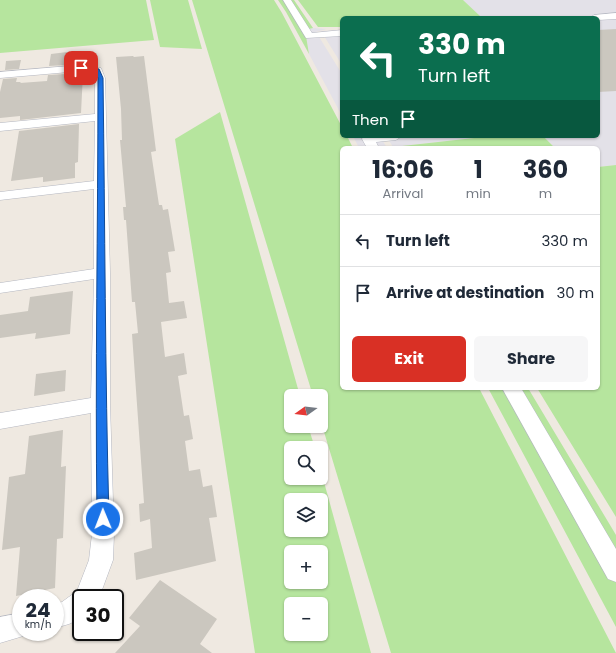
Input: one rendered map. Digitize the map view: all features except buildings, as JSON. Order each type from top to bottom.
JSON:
[{"type":"street","points":[[287,0],[309,36],[340,33]]},
{"type":"street","points":[[600,17],[616,16]]},
{"type":"street","points":[[0,75],[81,68],[97,70],[100,78],[102,273],[100,404],[102,554],[90,589]]},
{"type":"street","points":[[0,127],[100,117]]},
{"type":"street","points":[[372,146],[368,139],[377,138]]},
{"type":"street","points":[[0,196],[100,184]]},
{"type":"street","points":[[0,288],[102,273]]},
{"type":"street","points":[[512,390],[616,571]]},
{"type":"street","points":[[0,421],[100,404]]},
{"type":"street","points":[[0,630],[12,627]]},
{"type":"shaded area","points":[[463,0],[616,0],[616,165],[600,167],[600,146],[553,146],[545,138],[600,138],[600,16],[480,16]]},
{"type":"shaded area","points":[[313,28],[326,29],[316,32],[340,71],[340,112],[309,54],[305,30]]},
{"type":"shaded area","points":[[340,30],[340,62],[321,31]]},
{"type":"shaded area","points":[[354,138],[381,138],[386,146],[358,146]]},
{"type":"shaded area","points":[[387,138],[474,138],[402,146],[392,146]]},
{"type":"green space","points":[[0,0],[146,0],[154,40],[0,53]]},
{"type":"green space","points":[[150,0],[188,0],[202,49],[160,47]]},
{"type":"green space","points":[[192,0],[274,0],[340,123],[340,138],[348,138],[352,146],[340,146],[340,390],[480,390],[616,653],[391,653],[324,433],[328,433],[328,389],[311,389]]},
{"type":"green space","points":[[278,0],[294,0],[313,28],[305,30],[309,54],[286,12]]},
{"type":"green space","points":[[298,0],[463,0],[480,16],[340,16],[340,27],[318,27]]},
{"type":"green space","points":[[220,112],[298,389],[284,389],[284,433],[310,433],[313,441],[284,441],[284,485],[325,485],[327,493],[284,493],[284,537],[328,537],[328,496],[371,653],[255,653],[175,139]]},
{"type":"green space","points":[[474,138],[545,138],[553,146],[402,146]]},
{"type":"green space","points":[[616,165],[616,517],[538,390],[600,390],[600,167]]},
{"type":"green space","points":[[489,390],[529,390],[616,535],[616,627]]},
{"type":"route","points":[[81,68],[91,68],[97,70],[100,78],[102,273],[100,404],[103,519]]}]
